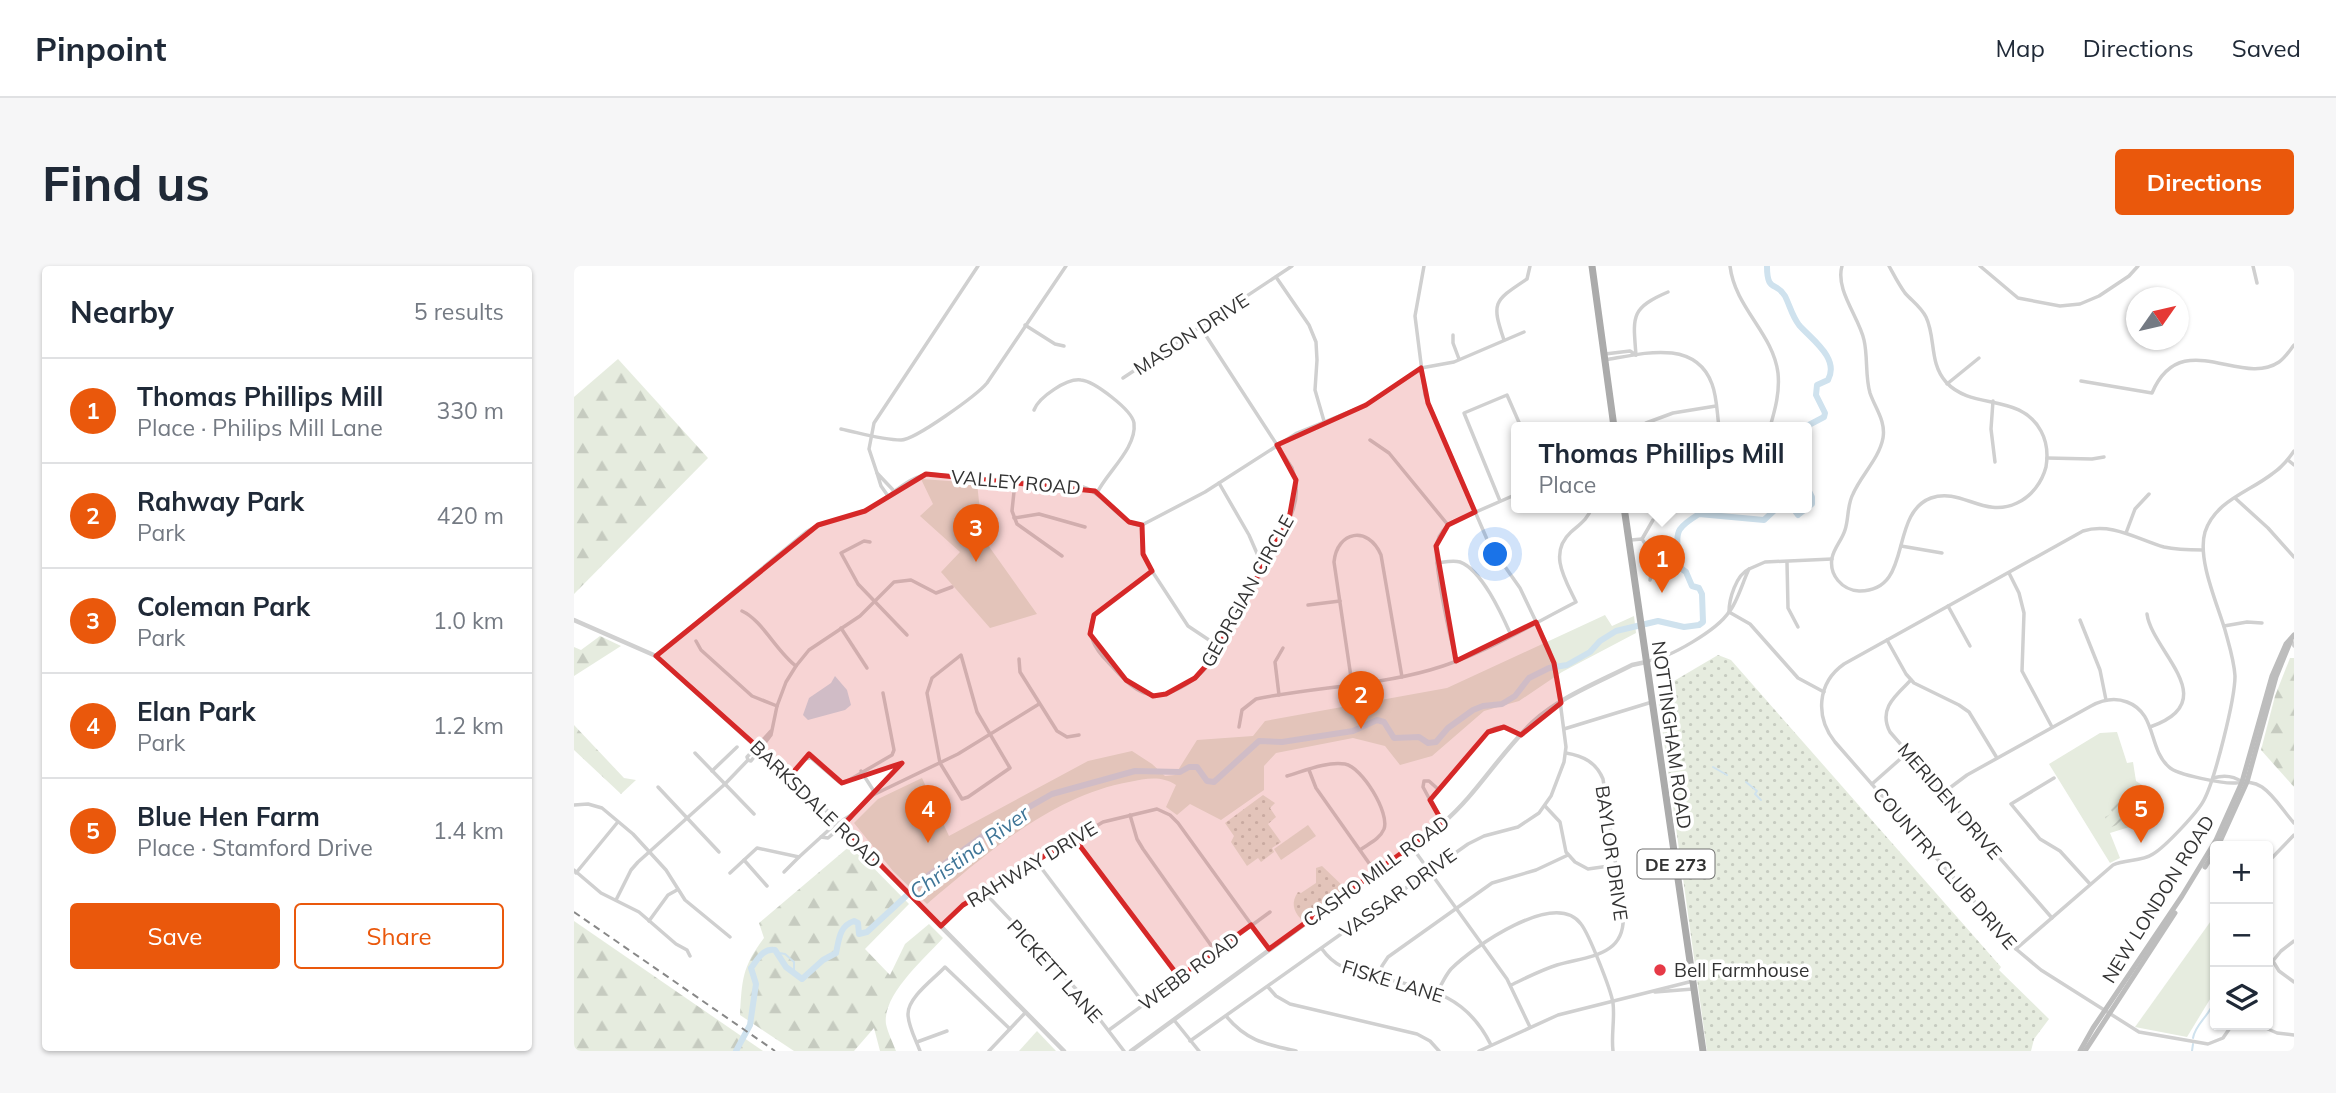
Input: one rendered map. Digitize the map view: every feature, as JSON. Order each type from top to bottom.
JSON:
[{"type":"main road","points":[[1592,266],[1613,422]]},
{"type":"main road","name":"NOTTINGHAM ROAD","points":[[1625,513],[1703,1051]]},
{"type":"main road","name":"NEW LONDON ROAD","points":[[2220,841],[2245,782],[2272,676],[2286,644],[2293,640]]},
{"type":"main road","name":"NEW LONDON ROAD","points":[[2083,1051],[2203,864],[2245,782]]},
{"type":"main road","name":"NEW LONDON ROAD","points":[[2106,1013],[2210,858]]},
{"type":"street","points":[[888,496],[881,486],[870,454],[870,435],[876,419],[978,266]]},
{"type":"street","points":[[841,429],[899,440],[910,438],[975,395],[987,383],[1066,266]]},
{"type":"street","name":"MASON DRIVE","points":[[1123,378],[1292,266]]},
{"type":"street","points":[[1424,266],[1415,312],[1428,403],[1489,544],[1516,583],[1556,671],[1566,753],[1545,806],[1560,822],[1568,855],[1575,862],[1585,868],[1616,866]]},
{"type":"street","points":[[1504,340],[1496,317],[1497,304],[1505,294],[1527,279],[1530,266]]},
{"type":"street","points":[[1730,266],[1737,295],[1769,345],[1776,363],[1779,389],[1771,422]]},
{"type":"street","points":[[1842,266],[1841,283],[1862,333],[1869,389],[1882,421],[1883,432],[1880,448],[1851,496],[1846,528],[1832,559],[1833,570],[1839,582],[1851,589],[1863,590],[1879,585],[1890,576],[1909,519],[1922,503],[1947,495],[1983,507],[2011,506],[2037,486],[2047,458],[2042,433],[2030,416],[2017,407],[1964,395],[1947,384],[1936,366],[1926,316],[1905,292],[1889,266]]},
{"type":"street","points":[[1980,266],[2018,298],[2060,306],[2080,304],[2099,296],[2129,276],[2138,266]]},
{"type":"street","points":[[2253,266],[2258,283]]},
{"type":"street","points":[[1276,277],[1309,325],[1316,342],[1315,390],[1324,421]]},
{"type":"street","points":[[1636,355],[1634,324],[1638,310],[1650,300],[1668,292]]},
{"type":"street","points":[[1025,325],[1055,344],[1064,346]]},
{"type":"street","name":"GEORGIAN CIRCLE","points":[[1152,571],[1094,615],[1090,634],[1105,660],[1140,691],[1153,696],[1166,694],[1195,678],[1212,659],[1293,510],[1297,490],[1292,468],[1201,328]]},
{"type":"street","points":[[1219,646],[1188,626],[1152,571],[1143,554],[1142,525],[1219,483],[1277,444],[1324,421],[1366,405],[1421,368],[1459,359],[1524,332]]},
{"type":"street","points":[[1453,335],[1459,359]]},
{"type":"street","points":[[2081,381],[2152,393],[2162,375],[2182,361],[2248,367],[2269,366],[2280,362],[2294,345]]},
{"type":"street","points":[[1605,357],[1630,351],[1636,355],[1669,352],[1690,359],[1703,369],[1710,379],[1718,422]]},
{"type":"street","points":[[1947,384],[1979,358]]},
{"type":"street","points":[[1034,411],[1039,402],[1073,380],[1080,379],[1093,384],[1126,409],[1133,423],[1133,432],[1123,458],[1104,479],[1097,493]]},
{"type":"street","points":[[1500,501],[1464,413],[1507,394],[1519,422]]},
{"type":"street","points":[[1993,401],[1990,429],[1994,462]]},
{"type":"street","points":[[1649,422],[1673,414],[1716,406]]},
{"type":"street","points":[[1370,440],[1390,453],[1448,525]]},
{"type":"street","points":[[2016,949],[2113,865],[2143,859],[2161,848],[2202,803],[2211,779],[2234,690],[2234,666],[2203,550],[2205,532],[2212,517],[2223,506],[2274,473],[2294,451]]},
{"type":"street","points":[[2047,458],[2104,457]]},
{"type":"street","points":[[2288,460],[2294,465]]},
{"type":"street","points":[[877,473],[894,492]]},
{"type":"street","name":"VALLEY ROAD","points":[[656,656],[806,533],[826,522],[865,511],[926,474],[1071,485],[1097,493],[1129,522],[1142,525]]},
{"type":"street","points":[[1015,482],[1012,511],[1014,518],[1021,528],[1062,556]]},
{"type":"street","points":[[1219,483],[1249,534],[1259,558],[1259,575]]},
{"type":"street","points":[[2126,534],[2135,509],[2149,494]]},
{"type":"street","points":[[1457,660],[1437,563],[1437,542],[1448,525],[1511,496]]},
{"type":"street","points":[[2235,498],[2268,528],[2294,557]]},
{"type":"street","points":[[1239,727],[1240,714],[1247,703],[1256,699],[1402,677],[1431,670],[1511,635],[1576,602],[1560,568],[1559,553],[1565,539],[1586,520],[1589,513]]},
{"type":"street","points":[[1014,518],[1039,514],[1085,527]]},
{"type":"street","points":[[1642,539],[1653,520]]},
{"type":"street","points":[[1730,612],[1750,624],[1801,681],[1824,692],[1830,678],[1840,667],[2087,530],[2105,528],[2171,548],[2203,550]]},
{"type":"street","points":[[1352,684],[1335,554],[1338,545],[1345,539],[1359,535],[1376,544],[1381,555],[1402,677]]},
{"type":"street","points":[[1629,541],[1642,539]]},
{"type":"street","points":[[1642,539],[1646,543],[1653,570],[1650,580]]},
{"type":"street","points":[[870,542],[864,541],[841,553],[858,584],[907,635]]},
{"type":"street","points":[[1901,546],[1942,553]]},
{"type":"street","points":[[1259,558],[1264,561],[1269,558]]},
{"type":"street","points":[[1646,662],[1668,656],[1720,623],[1730,612],[1738,581],[1744,571],[1765,562],[1832,559]]},
{"type":"street","points":[[1437,563],[1460,562],[1473,572],[1496,603],[1511,635]]},
{"type":"street","points":[[1787,562],[1788,608],[1798,627]]},
{"type":"street","points":[[2009,572],[2019,593],[2024,613],[2022,671],[2052,727]]},
{"type":"street","points":[[616,900],[631,870],[748,760],[751,761],[758,748],[771,735],[784,688],[796,666],[813,647],[855,619],[890,584],[902,579],[911,580],[936,593],[952,587]]},
{"type":"street","points":[[1308,605],[1340,601]]},
{"type":"street","points":[[1948,606],[1970,646]]},
{"type":"street","points":[[741,611],[750,615],[782,655],[796,666]]},
{"type":"street","points":[[2147,614],[2150,626],[2180,675],[2183,688],[2181,702],[2175,713],[2164,722],[2150,727]]},
{"type":"street","name":"BARKSDALE ROAD","points":[[574,620],[656,656],[840,824],[1064,1051]]},
{"type":"street","points":[[2080,620],[2100,670],[2106,700]]},
{"type":"street","points":[[2224,626],[2246,622],[2262,623]]},
{"type":"street","points":[[841,628],[867,668]]},
{"type":"street","points":[[1887,640],[1911,680],[1921,688],[1954,702],[1969,712],[1997,758]]},
{"type":"street","points":[[696,641],[701,650],[752,696],[778,706]]},
{"type":"street","points":[[1279,695],[1275,662],[1283,648]]},
{"type":"street","points":[[961,655],[975,709],[990,735],[1010,768],[1009,771],[962,799],[940,763],[927,688],[932,678],[961,655]]},
{"type":"street","points":[[1019,659],[1020,672],[1057,731],[1067,737],[1079,735]]},
{"type":"street","name":"CASHO MILL ROAD","points":[[1131,1051],[1443,823],[1540,716],[1629,666],[1646,662]]},
{"type":"street","name":"MERIDEN DRIVE","points":[[1911,680],[1890,701],[1885,716],[1890,732],[2052,918]]},
{"type":"street","name":"COUNTRY CLUB DRIVE","points":[[1824,692],[1821,709],[1826,729],[2016,949],[2035,966],[2139,1032],[2206,1044],[2223,1038],[2229,1030]]},
{"type":"street","points":[[790,776],[809,757],[842,783],[893,753],[883,693]]},
{"type":"street","points":[[1943,793],[1961,778],[2052,727],[2106,700],[2121,700],[2135,706],[2145,716],[2160,756],[2171,770],[2183,775],[2245,782],[2265,790],[2294,823]]},
{"type":"street","points":[[1564,729],[1651,702]]},
{"type":"street","points":[[784,872],[821,837],[828,838],[875,793],[940,763],[1039,704]]},
{"type":"street","points":[[1430,800],[1492,730],[1504,727],[1521,735]]},
{"type":"street","points":[[712,771],[737,747]]},
{"type":"street","points":[[695,753],[754,814]]},
{"type":"street","name":"BAYLOR DRIVE","points":[[1511,985],[1550,967],[1595,955],[1613,946],[1622,930],[1624,920],[1601,774],[1588,760],[1566,753]]},
{"type":"street","points":[[1872,784],[1908,753]]},
{"type":"street","points":[[1287,776],[1345,764],[1354,767],[1365,777],[1386,821],[1380,835],[1360,850]]},
{"type":"street","points":[[1309,770],[1316,788],[1376,873]]},
{"type":"street","points":[[861,771],[875,793]]},
{"type":"street","points":[[2054,778],[2011,804],[2040,839],[2060,851],[2090,884]]},
{"type":"street","points":[[1439,790],[1429,781],[1424,781],[1423,787],[1443,823]]},
{"type":"street","points":[[658,787],[686,820],[719,852]]},
{"type":"street","points":[[574,805],[588,804],[602,808],[633,834],[666,870],[689,905],[730,937]]},
{"type":"street","name":"VASSAR DRIVE","points":[[1190,1041],[1473,840],[1526,823],[1545,806]]},
{"type":"street","name":"RAHWAY DRIVE","points":[[941,926],[959,909],[984,892],[1102,822],[1157,809],[1174,818],[1269,949]]},
{"type":"street","points":[[1130,814],[1140,844],[1215,951]]},
{"type":"street","points":[[617,823],[575,872],[601,893],[639,912],[676,944],[687,950],[690,956]]},
{"type":"street","points":[[2273,857],[2294,835]]},
{"type":"street","points":[[1074,838],[1179,977]]},
{"type":"street","points":[[1412,847],[1511,985],[1531,1027]]},
{"type":"street","points":[[730,873],[757,848],[799,857]]},
{"type":"street","points":[[1379,977],[1388,957],[1497,880],[1536,870],[1568,855]]},
{"type":"street","points":[[744,860],[767,886]]},
{"type":"street","points":[[1036,861],[1144,1004]]},
{"type":"street","points":[[649,921],[668,895],[678,889]]},
{"type":"street","name":"PICKETT LANE","points":[[984,892],[1079,991],[1125,1051]]},
{"type":"street","name":"WEBB ROAD","points":[[1109,1030],[1270,912]]},
{"type":"street","points":[[1437,992],[1450,971],[1518,922],[1550,913],[1563,912],[1572,915],[1582,925],[1613,1001],[1613,1051]]},
{"type":"street","points":[[2273,960],[2294,941]]},
{"type":"street","name":"FISKE LANE","points":[[1321,948],[1339,966],[1437,992],[1457,1002],[1479,1024],[1491,1045]]},
{"type":"street","points":[[2273,962],[2282,975],[2294,982]]},
{"type":"street","points":[[920,1051],[909,1018],[909,1007],[945,967],[1010,1029]]},
{"type":"street","points":[[1653,992],[1693,985]]},
{"type":"street","points":[[1479,1051],[1558,1015],[1693,985]]},
{"type":"street","points":[[1268,986],[1276,996],[1290,1004],[1417,1034],[1430,1041],[1439,1051]]},
{"type":"street","points":[[989,1051],[1025,1013]]},
{"type":"street","points":[[1226,1016],[1251,1039],[1296,1051]]},
{"type":"street","points":[[1174,1018],[1199,1051]]},
{"type":"street","points":[[2270,1030],[2294,1035]]},
{"type":"street","points":[[917,1042],[947,1031]]},
{"type":"highlighted area","points":[[1421,368],[1428,403],[1475,512],[1448,525],[1436,546],[1456,661],[1536,622],[1554,663],[1561,703],[1521,735],[1504,727],[1488,732],[1430,800],[1443,823],[1412,847],[1269,949],[1251,925],[1179,977],[1074,838],[963,905],[941,926],[842,826],[902,763],[842,783],[809,754],[790,776],[656,656],[818,525],[865,511],[926,474],[1095,491],[1129,522],[1142,525],[1143,554],[1152,571],[1094,615],[1090,634],[1126,680],[1153,696],[1166,694],[1195,678],[1212,659],[1289,519],[1296,480],[1277,445],[1366,405]]},
{"type":"green space","points":[[618,359],[708,458],[574,594],[574,397]]},
{"type":"green space","points":[[921,479],[977,483],[983,538],[1037,614],[990,628],[941,572],[960,552],[920,516],[933,504]]},
{"type":"green space","points":[[1605,615],[1612,626],[1634,616],[1636,633],[1562,672],[1519,701],[1484,711],[1432,756],[1400,765],[1385,746],[1353,738],[1276,753],[1264,766],[1264,790],[1221,820],[1190,804],[1177,815],[1166,807],[1176,785],[1164,780],[1141,780],[1100,789],[1046,814],[1021,830],[927,904],[893,871],[854,823],[878,799],[922,778],[949,836],[1088,761],[1132,751],[1165,776],[1175,775],[1197,740],[1253,736],[1265,721],[1447,688]]},
{"type":"green space","points":[[600,636],[621,646],[574,676],[574,647],[581,650]]},
{"type":"green space","points":[[1718,655],[1731,660],[2001,967],[1999,970],[2049,1019],[2034,1039],[2031,1051],[1707,1051],[1657,691]]},
{"type":"green space","points":[[2290,658],[2294,658],[2294,787],[2261,750],[2275,696]]},
{"type":"green space","points":[[574,725],[624,778],[636,780],[621,794],[574,750]]},
{"type":"green space","points":[[2117,732],[2127,763],[2133,762],[2136,781],[2154,793],[2154,808],[2139,824],[2110,833],[2120,858],[2110,863],[2049,764],[2100,733]]},
{"type":"green space","points":[[2118,794],[2139,816],[2109,828],[2105,817],[2113,813],[2107,804]]},
{"type":"green space","points":[[1263,795],[1275,803],[1270,808],[1276,817],[1268,824],[1281,842],[1272,848],[1274,852],[1261,862],[1258,858],[1247,866],[1231,842],[1234,836],[1225,823]]},
{"type":"green space","points":[[1308,825],[1316,836],[1281,860],[1274,849]]},
{"type":"green space","points":[[851,845],[909,904],[865,949],[890,975],[905,944],[929,924],[943,938],[906,978],[891,1001],[886,1024],[896,1051],[880,1051],[874,1028],[854,1051],[794,1051],[740,1015],[744,974],[751,957],[764,938],[759,923]]},
{"type":"green space","points":[[1322,866],[1345,888],[1301,919],[1296,913],[1294,899],[1298,892],[1301,893],[1316,883],[1316,868]]},
{"type":"green space","points":[[574,921],[763,1051],[574,1051]]},
{"type":"green space","points":[[2210,922],[2210,999],[2187,1037],[2135,1027]]},
{"type":"green space","points":[[1037,1031],[1056,1051],[1019,1051]]},
{"type":"water","points":[[835,676],[847,690],[851,705],[845,710],[808,720],[803,715],[809,698],[831,683]]},
{"type":"waterway","name":"Christina River","points":[[1767,266],[1770,283],[1785,296],[1797,322],[1822,349],[1830,364],[1828,380],[1817,385],[1816,395],[1825,413],[1824,417],[1812,423]]},
{"type":"waterway","name":"Christina River","points":[[1812,497],[1812,504]]},
{"type":"waterway","name":"Christina River","points":[[736,1051],[750,1025],[756,984],[751,968],[764,952],[775,950],[786,967],[802,979],[823,960],[836,953],[840,934],[849,923],[858,923],[859,934],[867,932],[929,875],[987,833],[1003,827],[1017,814],[1052,794],[1135,771],[1180,772],[1189,767],[1197,767],[1207,781],[1214,782],[1259,741],[1282,742],[1353,731],[1377,720],[1384,722],[1394,738],[1419,737],[1428,743],[1436,742],[1448,728],[1473,710],[1502,704],[1515,696],[1529,678],[1549,668],[1567,665],[1590,652],[1600,641],[1616,631],[1658,621],[1684,627],[1699,625],[1703,622],[1702,594],[1699,588],[1692,586],[1686,572],[1674,563],[1679,531],[1699,514],[1764,520],[1772,513]]},
{"type":"waterway","name":"Christina River","points":[[1796,513],[1801,513]]},
{"type":"waterway","points":[[1713,767],[1727,775]]},
{"type":"waterway","points":[[1746,782],[1757,791],[1755,794],[1761,800]]},
{"type":"waterway","name":"Christina River","points":[[779,953],[785,954],[794,962],[794,973]]},
{"type":"waterway","points":[[2193,1038],[2210,1009]]},
{"type":"waterway","points":[[2192,1051],[2193,1044]]},
{"type":"railway","points":[[574,912],[775,1051]]},
{"type":"place","name":"Coleman Park","points":[[976,562]]},
{"type":"place","name":"Thomas Phillips Mill","points":[[1662,593]]},
{"type":"place","name":"Rahway Park","points":[[1361,729]]},
{"type":"place","name":"Elan Park","points":[[928,843]]},
{"type":"place","name":"Blue Hen Farm","points":[[2141,843]]},
{"type":"place","name":"Bell Farmhouse","points":[[1660,970]]}]
